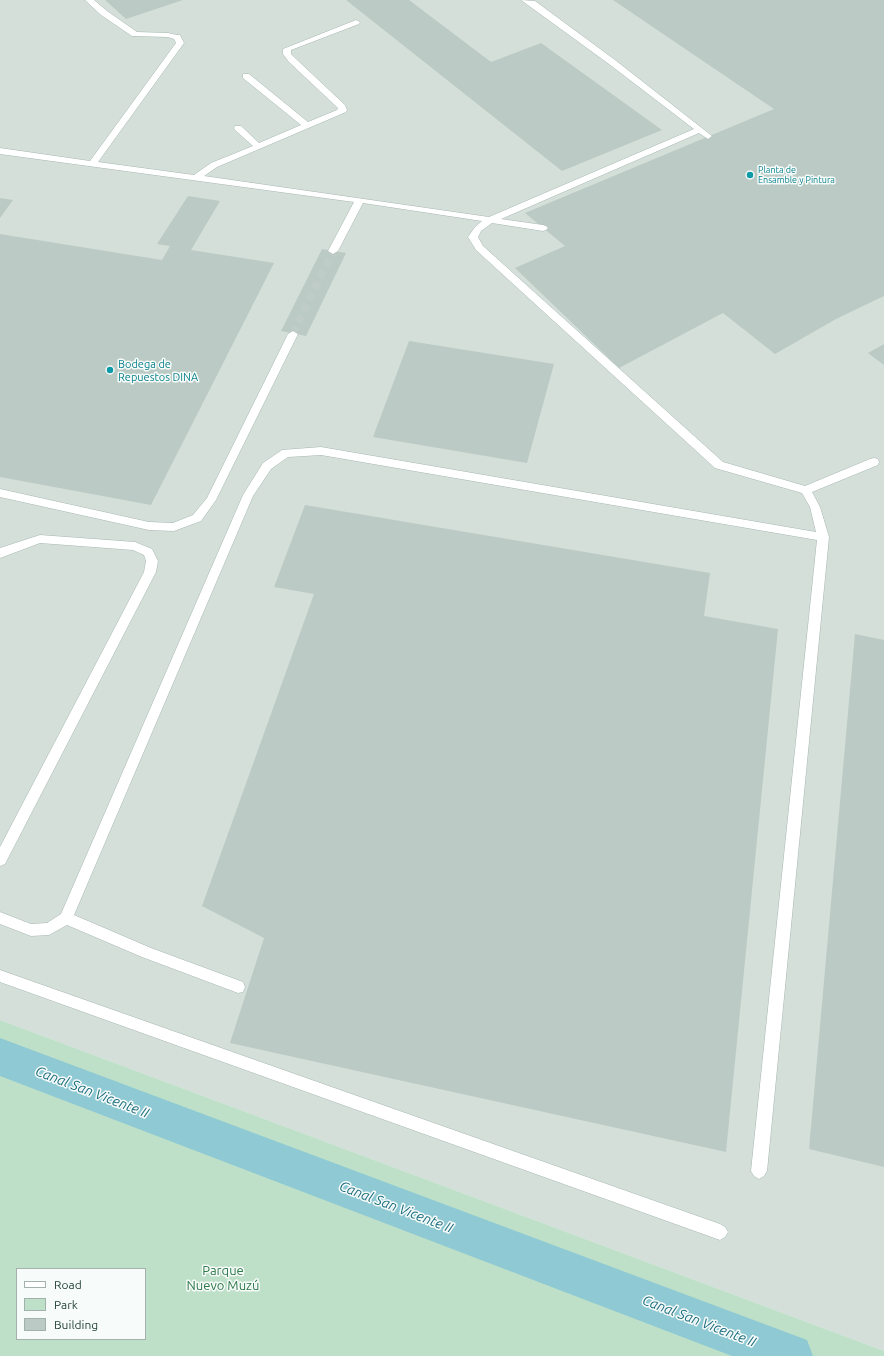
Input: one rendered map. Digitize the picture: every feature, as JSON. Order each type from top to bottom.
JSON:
[{"type":"lane","points":[[89,0],[104,13],[135,34],[168,35],[177,37],[180,43],[92,164]]},
{"type":"lane","points":[[529,1],[612,62],[708,136]]},
{"type":"lane","points":[[195,178],[214,165],[343,110],[292,60],[287,54],[287,49],[356,22]]},
{"type":"lane","points":[[246,76],[307,126]]},
{"type":"lane","points":[[238,128],[258,146]]},
{"type":"lane","points":[[700,130],[490,220],[478,229],[473,237],[479,248],[719,465],[806,490],[874,462]]},
{"type":"lane","points":[[0,151],[360,200],[543,228]]},
{"type":"lane","points":[[333,251],[360,200]]},
{"type":"lane","points":[[0,493],[149,526],[174,527],[197,518],[211,500],[293,334]]},
{"type":"lane","points":[[0,918],[31,930],[49,928],[66,918],[248,495],[267,466],[286,453],[321,451],[823,537]]},
{"type":"lane","points":[[759,1171],[823,537],[815,507],[806,490]]},
{"type":"lane","points":[[0,554],[4,551],[40,539],[135,546],[148,552],[152,560],[150,572],[0,860]]},
{"type":"lane","points":[[66,918],[147,953],[238,987]]},
{"type":"lane","points":[[0,976],[720,1232]]},
{"type":"shaded area","points":[[0,0],[884,0],[884,1351],[0,1020]]},
{"type":"green space","name":"Parque Nuevo Muzú","points":[[0,1020],[884,1351],[884,1356],[0,1356]]},
{"type":"building","points":[[105,0],[183,0],[126,19]]},
{"type":"building","points":[[346,0],[409,0],[491,62],[541,43],[662,130],[562,171]]},
{"type":"building","name":"Planta de Ensamble y Pintura","points":[[613,0],[884,0],[884,296],[836,319],[775,354],[723,313],[619,368],[515,268],[565,246],[525,213],[774,109]]},
{"type":"building","name":"Bodega de Repuestos DINA","points":[[188,196],[220,201],[191,250],[274,263],[151,505],[0,477],[0,234],[162,260],[170,246],[157,244]]},
{"type":"building","points":[[0,198],[13,200],[0,218]]},
{"type":"building","points":[[322,249],[346,253],[306,336],[281,331]]},
{"type":"building","points":[[409,341],[554,364],[527,463],[373,437]]},
{"type":"building","points":[[884,344],[884,365],[868,353]]},
{"type":"building","points":[[305,505],[710,573],[704,616],[778,629],[726,1152],[230,1043],[264,938],[202,906],[314,594],[274,587]]},
{"type":"building","points":[[855,634],[884,640],[884,1167],[809,1149]]},
{"type":"waterway","name":"Canal San Vicente II","points":[[0,1057],[791,1356]]},
{"type":"tunnel","points":[[293,334],[333,251]]},
{"type":"place","name":"Planta de Ensamble y Pintura","points":[[750,175]]},
{"type":"place","name":"Bodega de Repuestos DINA","points":[[110,370]]}]
